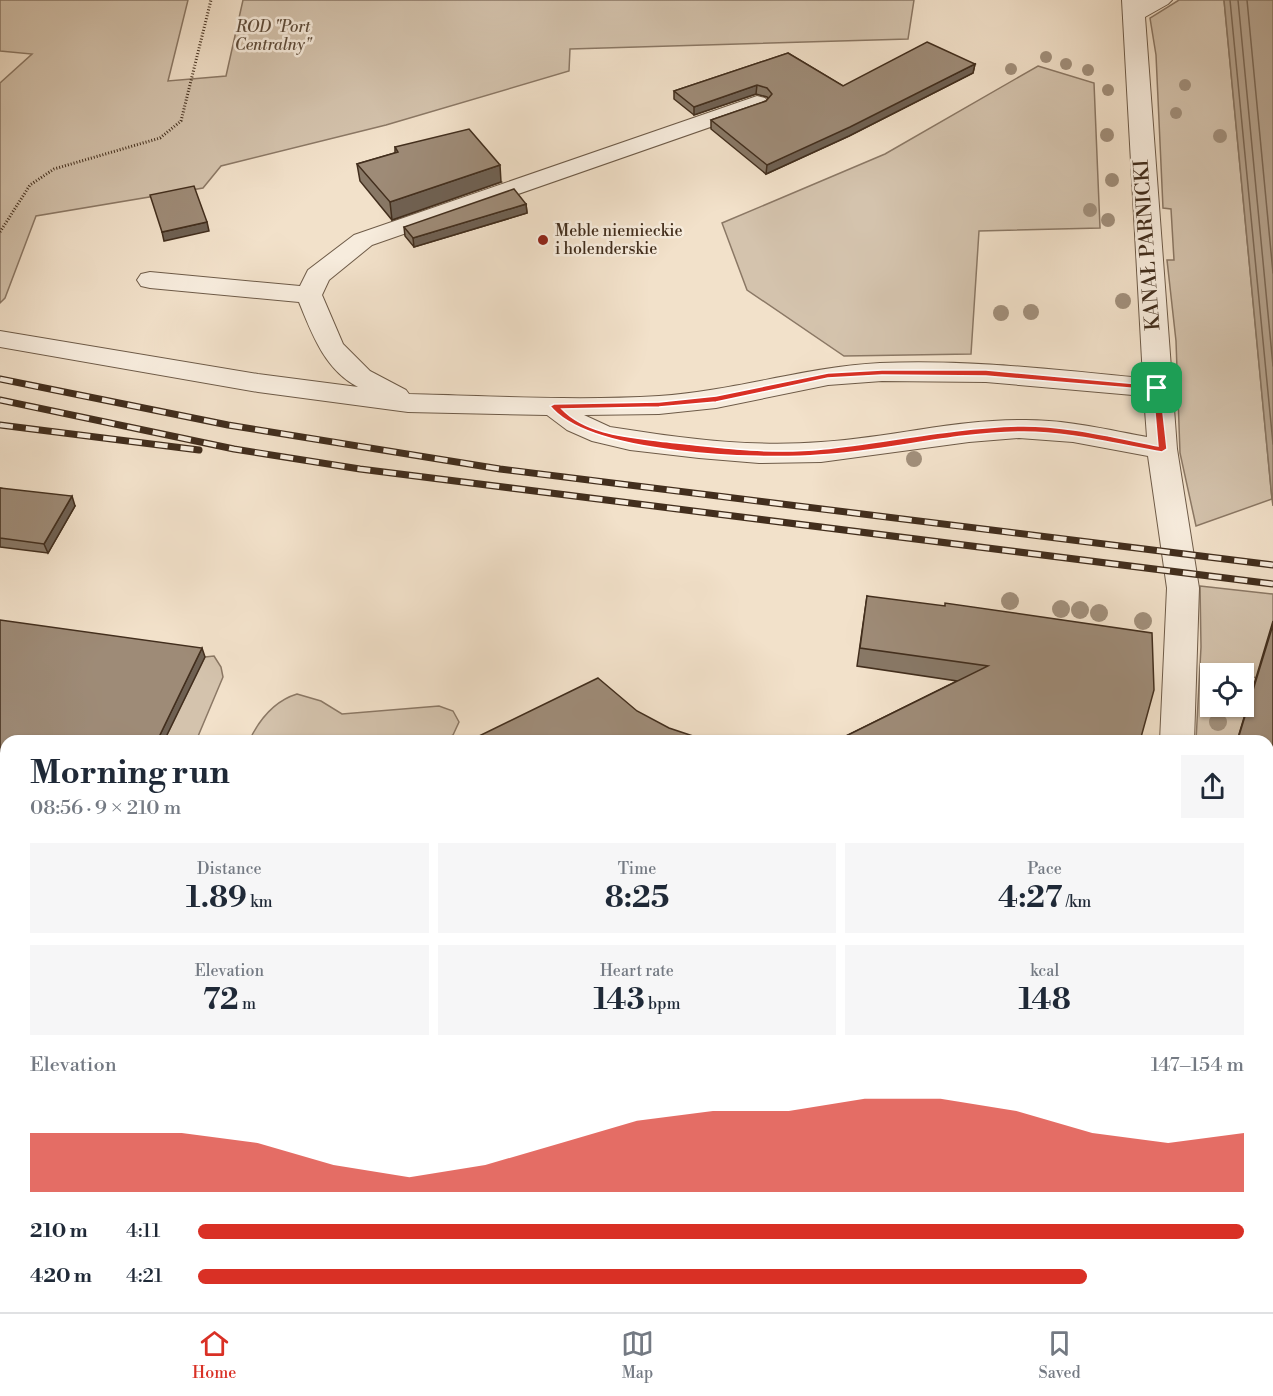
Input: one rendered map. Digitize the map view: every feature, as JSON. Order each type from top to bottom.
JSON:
[{"type":"street","points":[[1133,7],[1161,0]]},
{"type":"street","name":"KANAŁ PARNICKI","points":[[1133,7],[1162,449],[1183,588],[1177,735]]},
{"type":"street","points":[[408,403],[360,377],[332,347],[309,295],[318,276],[363,240],[757,103]]},
{"type":"street","points":[[150,280],[309,295]]},
{"type":"street","points":[[0,339],[258,383],[408,403],[554,406],[659,405],[704,400],[828,376],[882,372],[986,373],[1157,388]]},
{"type":"street","points":[[554,406],[566,418],[601,434],[629,440],[732,452],[821,452],[951,433],[1020,429],[1090,436],[1162,449]]},
{"type":"path","points":[[0,232],[30,185],[54,169],[160,138],[181,121],[211,0]]},
{"type":"green space","name":"ROD \"Port Centralny\"","points":[[0,0],[188,0],[168,81],[226,76],[243,0],[914,0],[908,39],[570,49],[569,71],[386,125],[221,166],[203,188],[36,216],[5,298],[0,303],[0,83],[32,54],[0,51]]},
{"type":"green space","points":[[1179,0],[1224,0],[1272,499],[1196,526],[1180,453],[1176,341],[1167,260],[1174,260],[1171,209],[1163,208],[1156,55],[1150,18]]},
{"type":"green space","points":[[1038,66],[1094,83],[1100,228],[979,231],[971,354],[844,356],[747,290],[722,223],[885,154]]},
{"type":"green space","points":[[1200,586],[1273,594],[1273,680],[1254,677],[1254,663],[1200,663]]},
{"type":"green space","points":[[214,656],[221,667],[223,677],[199,735],[167,735],[205,657]]},
{"type":"green space","points":[[1200,666],[1200,717],[1244,717],[1239,735],[1196,735]]},
{"type":"green space","points":[[297,694],[321,701],[342,714],[439,706],[453,711],[459,722],[453,735],[252,735],[268,712]]},
{"type":"green space","points":[[1254,694],[1273,697],[1254,703]]},
{"type":"water","points":[[1224,0],[1273,0],[1273,506],[1272,499]]},
{"type":"building","points":[[927,42],[975,64],[850,127],[767,165],[711,120],[766,101],[772,94],[767,88],[757,85],[694,107],[674,91],[788,53],[843,86]]},
{"type":"building","points":[[469,129],[500,165],[390,202],[357,164],[398,152],[395,147]]},
{"type":"building","points":[[194,186],[207,222],[162,232],[150,195]]},
{"type":"building","points":[[514,189],[526,204],[413,238],[404,227]]},
{"type":"building","points":[[0,488],[72,496],[44,544],[0,538]]},
{"type":"building","points":[[867,596],[945,606],[945,603],[1152,633],[1154,690],[1142,735],[848,735],[988,666],[860,648]]},
{"type":"building","points":[[0,620],[202,648],[160,735],[0,735]]},
{"type":"building","points":[[1273,625],[1273,735],[1239,735],[1245,717],[1254,717],[1254,687]]},
{"type":"building","points":[[598,678],[637,711],[669,728],[690,735],[481,735]]},
{"type":"railway","points":[[0,379],[228,425],[500,469],[1273,565]]},
{"type":"railway","points":[[0,400],[234,449],[360,469],[1273,584]]},
{"type":"railway","points":[[0,425],[199,450]]},
{"type":"place","name":"Meble niemieckie i holenderskie","points":[[543,240]]},
{"type":"route","points":[[882,372],[986,373],[1157,388],[1162,449],[1090,436],[1020,429],[951,433],[821,452],[732,452],[687,448],[601,434],[584,429],[566,418],[554,406],[659,405],[716,399],[828,376],[882,372]]}]
